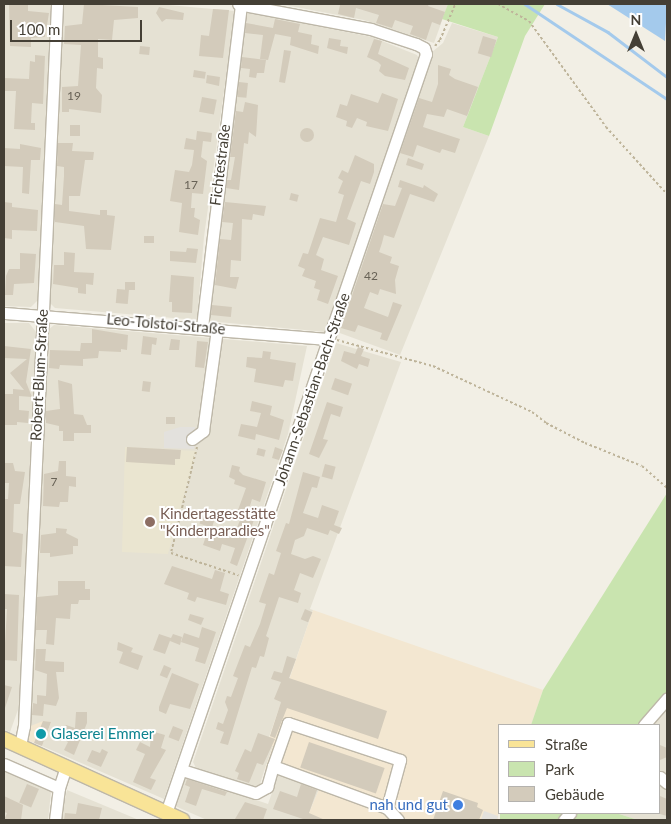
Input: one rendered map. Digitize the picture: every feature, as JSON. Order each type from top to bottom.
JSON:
[{"type":"main road","points":[[4,739],[182,820]]},
{"type":"street","name":"Robert-Blum-Straße","points":[[20,746],[24,726],[57,4]]},
{"type":"street","points":[[238,4],[355,25],[416,44],[426,51]]},
{"type":"street","name":"Fichtestraße","points":[[202,327],[242,4]]},
{"type":"street","name":"Johann-Sebastian-Bach-Straße","points":[[166,813],[426,51]]},
{"type":"street","name":"Leo-Tolstoi-Straße","points":[[4,313],[42,314],[217,328],[328,339]]},
{"type":"street","points":[[192,439],[204,432],[217,328]]},
{"type":"street","points":[[645,724],[667,699]]},
{"type":"street","points":[[182,770],[256,793],[267,787],[288,723],[400,760],[387,808]]},
{"type":"street","points":[[4,764],[59,788]]},
{"type":"street","points":[[273,766],[387,808],[398,820]]},
{"type":"street","points":[[54,820],[59,788],[66,767]]},
{"type":"path","points":[[426,51],[440,40],[455,4]]},
{"type":"path","points":[[498,4],[529,20],[606,127],[667,194]]},
{"type":"path","points":[[328,339],[433,366],[532,412],[546,423],[642,466],[667,488]]},
{"type":"path","points":[[192,439],[198,452],[170,552],[247,578]]},
{"type":"shaded area","points":[[4,4],[51,4],[38,300],[31,307],[4,306]]},
{"type":"shaded area","points":[[62,4],[157,4],[235,11],[204,237],[197,320],[55,308],[48,301]]},
{"type":"shaded area","points":[[280,4],[448,4],[434,43],[364,20]]},
{"type":"shaded area","points":[[245,12],[372,37],[417,55],[419,59],[326,332],[207,321]]},
{"type":"shaded area","points":[[452,23],[498,37],[463,127],[489,136],[400,355],[337,332],[432,52],[443,43]]},
{"type":"shaded area","points":[[4,323],[29,323],[36,332],[19,707],[10,732],[4,729]]},
{"type":"shaded area","points":[[54,325],[307,346],[288,434],[164,799],[42,746],[51,722],[28,727],[47,331]]},
{"type":"shaded area","points":[[336,343],[401,362],[310,609],[313,610],[267,743],[273,746],[260,784],[253,788],[197,770],[193,762]]},
{"type":"shaded area","points":[[180,427],[195,427],[194,449],[164,448],[164,432]]},
{"type":"shaded area","name":"Kindertagesstätte \"Kinderparadies\"","points":[[125,447],[196,451],[168,554],[122,552]]},
{"type":"shaded area","points":[[313,610],[543,690],[531,724],[498,724],[498,820],[306,820],[320,787],[265,769],[273,746],[267,744]]},
{"type":"shaded area","points":[[667,706],[667,820],[638,820],[619,814],[661,814],[661,724],[650,724]]},
{"type":"shaded area","points":[[43,721],[51,722],[42,746],[27,740],[28,727]]},
{"type":"shaded area","points":[[4,770],[51,792],[48,820],[4,820]]},
{"type":"shaded area","points":[[279,773],[320,787],[306,820],[207,820],[175,806],[184,776],[268,804]]},
{"type":"shaded area","points":[[67,790],[139,820],[60,820]]},
{"type":"shaded area","points":[[484,811],[498,816],[497,820],[481,820]]},
{"type":"green space","points":[[448,4],[545,4],[525,36],[489,136],[463,127],[498,37],[442,19]]},
{"type":"green space","points":[[667,493],[667,694],[640,724],[531,724],[543,690]]},
{"type":"green space","points":[[500,814],[565,814],[565,820],[500,820]]},
{"type":"green space","points":[[573,814],[619,814],[638,820],[567,820]]},
{"type":"water","points":[[607,4],[667,4],[665,41]]},
{"type":"building","points":[[9,4],[28,4],[28,11],[49,13],[45,37],[31,38],[31,47],[10,46]]},
{"type":"building","points":[[84,4],[138,7],[138,18],[114,20],[112,40],[98,39],[98,57],[103,58],[103,69],[97,68],[96,88],[102,95],[101,113],[69,109],[69,112],[62,112],[62,87],[78,86],[81,45],[64,44],[65,26],[82,24]]},
{"type":"building","points":[[429,4],[428,6],[445,12],[440,25],[432,22],[426,40],[410,34],[413,26],[395,20],[392,28],[376,23],[379,15],[356,8],[354,18],[338,14],[340,5]]},
{"type":"building","points":[[159,7],[184,13],[183,20],[166,19],[162,22],[156,13]]},
{"type":"building","points":[[213,9],[229,10],[223,58],[199,56],[201,35],[209,36]]},
{"type":"building","points":[[275,19],[300,24],[298,32],[312,35],[311,44],[319,46],[318,54],[290,45],[291,37],[275,34],[268,60],[260,59],[263,35],[245,33],[246,23],[273,28]]},
{"type":"building","points":[[483,36],[496,40],[491,57],[478,53]]},
{"type":"building","points":[[329,38],[341,40],[340,46],[348,47],[347,54],[327,48]]},
{"type":"building","points":[[374,39],[382,41],[378,54],[409,68],[405,80],[385,76],[379,71],[381,65],[367,57]]},
{"type":"building","points":[[140,46],[150,47],[149,55],[139,54]]},
{"type":"building","points":[[284,50],[291,51],[285,83],[279,82]]},
{"type":"building","points":[[35,55],[45,56],[43,104],[32,103],[31,123],[35,123],[35,130],[14,129],[16,91],[4,91],[4,78],[29,79],[30,61],[35,62]]},
{"type":"building","points":[[242,57],[266,60],[264,73],[257,73],[256,78],[249,77],[250,69],[241,68]]},
{"type":"building","points":[[438,65],[451,69],[449,75],[455,79],[478,87],[467,116],[447,109],[444,117],[427,114],[423,127],[460,139],[455,153],[442,149],[440,153],[417,145],[413,157],[400,153],[419,98],[432,102],[438,84]]},
{"type":"building","points":[[194,70],[206,72],[205,79],[193,77]]},
{"type":"building","points":[[207,75],[220,77],[219,86],[206,83]]},
{"type":"building","points":[[239,82],[248,83],[246,98],[237,97]]},
{"type":"building","points":[[382,93],[398,99],[388,131],[366,126],[367,122],[357,118],[352,128],[346,126],[347,121],[336,117],[340,104],[347,106],[351,94],[378,103]]},
{"type":"building","points":[[202,97],[217,100],[214,115],[199,112]]},
{"type":"building","points":[[245,102],[258,105],[256,137],[249,132],[248,144],[244,143],[239,190],[226,188],[227,180],[231,180],[235,157],[230,157],[236,111],[243,112]]},
{"type":"building","points":[[70,125],[80,125],[80,136],[70,136]]},
{"type":"building","points":[[307,128],[312,130],[314,135],[312,140],[307,142],[302,140],[300,135],[302,130]]},
{"type":"building","points":[[197,131],[212,133],[211,142],[203,141],[201,157],[207,161],[203,194],[192,193],[191,208],[195,208],[194,217],[200,220],[198,235],[179,232],[182,203],[170,201],[175,170],[189,172],[192,165],[194,150],[184,149],[186,138],[196,140]]},
{"type":"building","points":[[58,143],[73,143],[72,151],[94,152],[93,160],[85,160],[80,196],[69,196],[69,211],[100,215],[100,210],[107,210],[107,215],[115,216],[111,250],[86,249],[84,226],[55,222],[55,204],[62,205],[64,176],[64,167],[57,166]]},
{"type":"building","points":[[20,144],[41,148],[40,160],[31,160],[29,194],[22,193],[23,167],[4,166],[4,148],[20,149]]},
{"type":"building","points":[[355,155],[374,164],[374,172],[370,184],[361,181],[347,219],[356,223],[349,245],[323,237],[316,255],[324,259],[321,270],[338,276],[328,304],[317,300],[320,290],[314,288],[316,281],[302,276],[305,269],[298,266],[303,253],[308,254],[320,218],[336,222],[344,195],[338,193],[343,181],[338,178],[342,170],[348,173]]},
{"type":"building","points":[[408,158],[424,164],[422,170],[406,165]]},
{"type":"building","points":[[400,180],[423,188],[424,185],[438,194],[434,202],[410,194],[394,238],[384,235],[379,252],[392,257],[390,263],[399,266],[395,280],[396,294],[380,289],[378,295],[370,292],[364,308],[388,317],[393,302],[402,305],[387,341],[380,339],[382,333],[358,325],[355,332],[341,328],[383,204],[395,206],[402,188],[398,187]]},
{"type":"building","points":[[291,193],[299,195],[297,202],[289,200]]},
{"type":"building","points":[[4,202],[12,203],[12,207],[38,210],[37,231],[12,230],[12,239],[4,238]]},
{"type":"building","points":[[225,202],[266,206],[264,216],[253,214],[252,220],[242,219],[241,261],[231,260],[230,277],[239,277],[236,289],[215,285],[220,239],[231,240],[233,223],[222,222]]},
{"type":"building","points":[[144,236],[154,236],[154,243],[144,243]]},
{"type":"building","points":[[187,248],[198,249],[196,263],[170,261],[170,251],[186,252]]},
{"type":"building","points":[[64,252],[75,253],[74,272],[94,273],[93,285],[86,284],[86,294],[78,293],[78,288],[53,284],[54,265],[64,265]]},
{"type":"building","points":[[20,253],[36,254],[34,283],[14,284],[13,295],[5,295],[6,276],[9,269],[20,269]]},
{"type":"building","points":[[171,275],[194,277],[192,313],[172,312],[172,302],[169,302]]},
{"type":"building","points":[[125,282],[135,282],[135,290],[125,290]]},
{"type":"building","points":[[117,289],[129,290],[128,304],[116,303]]},
{"type":"building","points":[[212,305],[232,307],[231,317],[211,315]]},
{"type":"building","points":[[92,329],[128,335],[127,350],[121,349],[121,352],[99,351],[98,358],[83,359],[83,366],[60,365],[59,369],[49,368],[50,350],[80,351],[81,343],[92,343]]},
{"type":"building","points":[[143,336],[157,338],[156,345],[152,344],[151,355],[141,354]]},
{"type":"building","points":[[171,339],[180,340],[179,350],[169,350]]},
{"type":"building","points":[[197,341],[208,342],[204,368],[195,367]]},
{"type":"building","points":[[4,346],[31,349],[26,382],[32,397],[19,396],[19,410],[29,411],[28,423],[17,422],[17,425],[4,425],[4,394],[13,394],[13,389],[24,390],[10,373],[27,359],[4,358]]},
{"type":"building","points":[[358,347],[364,349],[361,356],[370,359],[368,367],[359,364],[357,369],[341,361],[344,351],[355,354]]},
{"type":"building","points":[[263,351],[271,352],[270,359],[296,363],[293,381],[285,380],[283,387],[254,382],[256,369],[246,367],[247,357],[262,358]]},
{"type":"building","points":[[335,378],[352,384],[348,395],[331,389]]},
{"type":"building","points":[[58,380],[72,384],[74,414],[83,415],[87,425],[91,425],[91,433],[74,433],[74,441],[63,441],[63,431],[59,431],[59,426],[46,423],[46,411],[60,409]]},
{"type":"building","points":[[143,381],[151,382],[150,392],[142,391]]},
{"type":"building","points":[[252,401],[272,406],[270,415],[284,420],[279,440],[256,434],[255,440],[238,436],[241,424],[257,427],[261,413],[250,411]]},
{"type":"building","points":[[327,402],[343,407],[340,417],[331,414],[323,439],[328,440],[319,458],[309,454]]},
{"type":"building","points":[[166,417],[175,417],[175,424],[166,424]]},
{"type":"building","points":[[127,447],[181,450],[180,459],[175,459],[175,465],[126,462]]},
{"type":"building","points":[[275,447],[283,450],[279,460],[272,458]]},
{"type":"building","points":[[258,448],[266,450],[264,457],[256,455]]},
{"type":"building","points":[[59,461],[66,461],[66,476],[76,477],[76,487],[69,486],[68,502],[60,502],[59,507],[43,506],[44,474],[58,471]]},
{"type":"building","points":[[4,463],[13,463],[15,471],[25,472],[20,504],[14,504],[13,532],[23,534],[21,567],[4,566],[4,499],[8,499],[9,483],[4,483]]},
{"type":"building","points":[[325,464],[336,467],[332,479],[322,477]]},
{"type":"building","points":[[232,465],[240,467],[239,471],[243,475],[266,482],[260,502],[252,499],[248,513],[238,510],[246,488],[234,484],[235,480],[229,477]]},
{"type":"building","points":[[303,472],[320,477],[317,488],[312,487],[303,513],[318,518],[322,505],[339,511],[334,525],[342,528],[339,534],[330,530],[328,535],[307,528],[304,536],[295,540],[291,554],[305,559],[313,556],[321,559],[313,578],[300,573],[294,590],[301,593],[298,603],[279,597],[266,636],[269,638],[264,657],[260,656],[256,668],[252,667],[228,745],[220,743],[224,732],[216,729],[218,722],[223,724],[228,710],[225,702],[227,696],[231,697],[238,678],[233,676],[245,645],[250,647],[260,624],[266,604],[259,602],[269,573],[274,575],[281,553],[276,551],[286,523],[289,524]]},
{"type":"building","points":[[243,512],[255,517],[237,566],[230,563],[235,548],[222,544],[220,551],[203,545],[209,527],[231,535],[233,526],[237,528]]},
{"type":"building","points":[[202,516],[214,520],[212,528],[200,524]]},
{"type":"building","points":[[56,528],[67,529],[66,533],[78,539],[78,546],[73,546],[73,554],[50,557],[50,553],[40,553],[41,535],[56,533]]},
{"type":"building","points":[[172,566],[212,579],[215,570],[225,573],[220,591],[229,594],[226,605],[197,597],[195,602],[187,599],[189,593],[164,584]]},
{"type":"building","points":[[58,581],[85,581],[85,589],[90,589],[90,600],[79,600],[78,604],[71,604],[70,619],[56,618],[54,645],[46,644],[47,630],[36,630],[37,597],[58,595]]},
{"type":"building","points":[[4,594],[19,595],[17,661],[4,660],[7,609],[4,609]]},
{"type":"building","points":[[305,609],[312,612],[308,622],[301,619]]},
{"type":"building","points":[[190,614],[204,618],[201,625],[188,620]]},
{"type":"building","points":[[202,627],[216,632],[205,664],[195,661],[199,648],[181,642],[184,633],[199,638]]},
{"type":"building","points":[[159,634],[171,638],[165,654],[153,650]]},
{"type":"building","points":[[173,634],[182,637],[180,645],[170,641]]},
{"type":"building","points":[[118,642],[133,648],[131,652],[143,656],[138,670],[119,663],[123,652],[117,650]]},
{"type":"building","points":[[36,649],[46,649],[45,661],[64,662],[64,672],[56,672],[59,698],[56,706],[44,704],[43,716],[32,715],[33,703],[37,704],[37,695],[46,696],[47,674],[35,670]]},
{"type":"building","points":[[287,656],[296,659],[289,678],[387,711],[378,739],[287,708],[275,738],[270,736],[281,702],[274,699],[281,682],[271,679],[274,671],[282,673]]},
{"type":"building","points":[[164,665],[171,668],[167,678],[160,675]]},
{"type":"building","points":[[172,673],[199,684],[190,709],[170,704],[166,714],[159,711],[159,707]]},
{"type":"building","points":[[4,685],[12,687],[4,711]]},
{"type":"building","points":[[76,712],[87,712],[87,723],[74,755],[64,750],[68,742],[60,737],[66,725],[75,728]]},
{"type":"building","name":"Glaserei Emmer","points":[[43,721],[51,722],[42,746],[34,743]]},
{"type":"building","points":[[173,726],[183,730],[179,741],[169,737]]},
{"type":"building","points":[[151,731],[165,735],[161,748],[166,750],[150,778],[156,780],[151,790],[133,782],[145,754],[136,750],[140,742],[150,747]]},
{"type":"building","points":[[258,733],[275,739],[263,765],[257,763],[249,783],[237,779],[239,773],[235,771],[245,749],[251,752]]},
{"type":"building","points":[[309,742],[385,768],[376,794],[300,768]]},
{"type":"building","points":[[661,745],[667,748],[667,757],[661,760]]},
{"type":"building","points":[[102,749],[108,752],[101,767],[87,761],[92,750],[100,753]]},
{"type":"building","points":[[187,779],[227,792],[225,796],[202,789],[196,806],[185,802],[190,787],[185,785]]},
{"type":"building","points":[[27,784],[39,789],[31,807],[19,802]]},
{"type":"building","points":[[301,784],[317,790],[309,813],[325,820],[306,820],[273,809],[280,791],[297,797]]},
{"type":"building","name":"nah und gut","points":[[443,791],[478,803],[477,807],[483,810],[479,820],[433,820]]},
{"type":"building","points":[[4,796],[23,805],[21,820],[4,820],[7,813],[4,812]]},
{"type":"building","points":[[661,796],[667,799],[667,816],[660,814]]},
{"type":"building","points":[[245,802],[267,809],[263,820],[235,819]]},
{"type":"building","points":[[78,803],[102,808],[99,820],[64,820],[65,813],[76,814]]},
{"type":"waterway","points":[[525,4],[667,99]]},
{"type":"waterway","points":[[557,4],[608,32],[667,77]]},
{"type":"place","name":"Kindertagesstätte \"Kinderparadies\"","points":[[150,522]]},
{"type":"place","name":"Glaserei Emmer","points":[[41,734]]},
{"type":"place","name":"nah und gut","points":[[458,805]]}]
